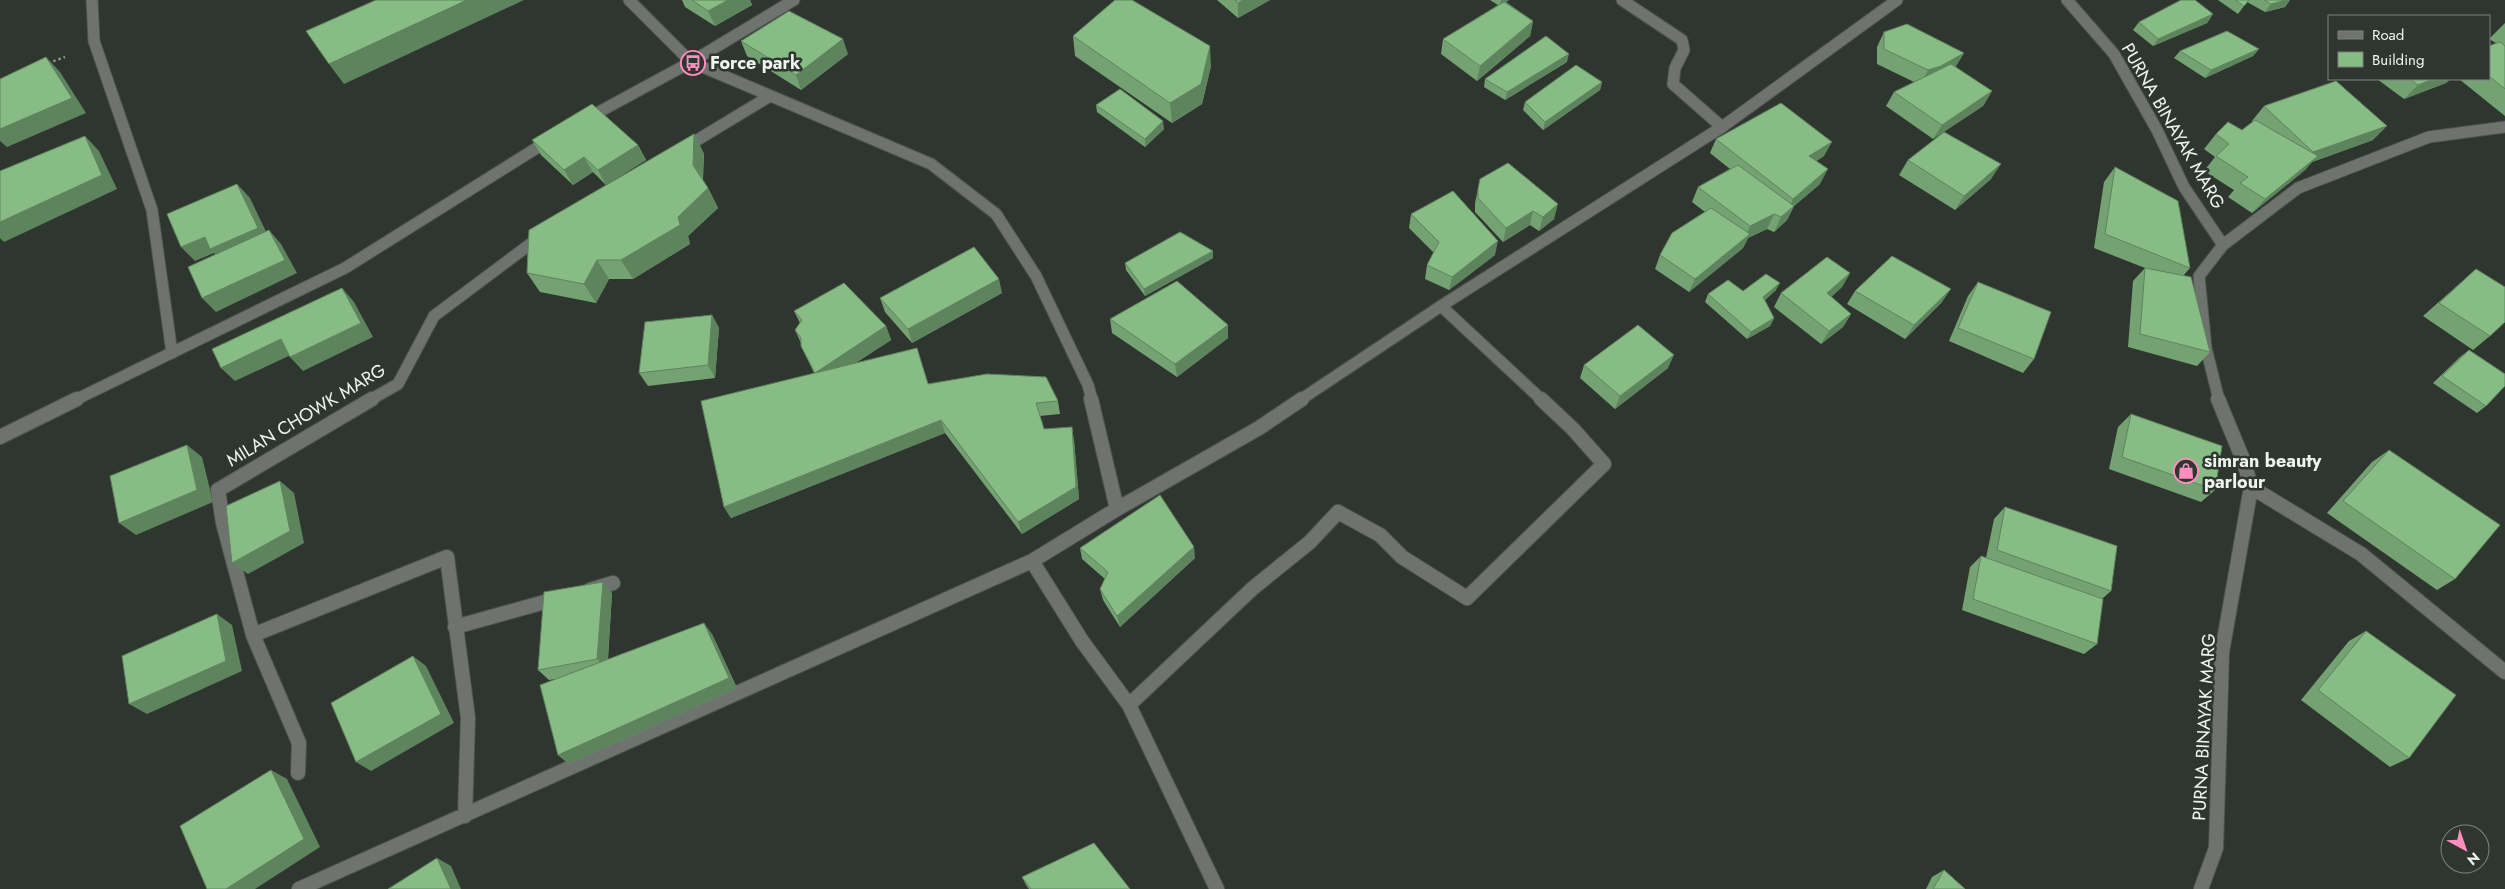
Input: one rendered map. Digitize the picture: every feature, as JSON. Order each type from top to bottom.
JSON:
[{"type":"street","points":[[92,0],[96,46],[152,210],[172,353]]},
{"type":"street","points":[[629,0],[690,62],[932,164],[996,214],[1036,276],[1088,385],[1117,509]]},
{"type":"street","points":[[0,438],[345,268],[529,151],[690,62],[794,0]]},
{"type":"street","points":[[1622,0],[1682,40],[1684,50],[1675,68],[1673,84],[1722,127]]},
{"type":"street","points":[[299,889],[1032,561],[1117,509],[1259,428],[1441,306],[1722,127],[1897,0]]},
{"type":"street","name":"PURNA BINAYAK MARG","points":[[2070,1],[2114,54],[2157,130],[2184,187],[2223,245],[2199,276],[2202,329],[2216,390],[2247,466],[2251,487],[2222,652],[2216,848],[2200,889]]},
{"type":"street","points":[[671,156],[770,96]]},
{"type":"street","points":[[2223,245],[2298,188],[2307,184],[2429,137],[2505,128]]},
{"type":"street","name":"MILAN CHOWK MARG","points":[[253,635],[223,524],[218,490],[398,384],[434,316],[555,226]]},
{"type":"street","points":[[1129,705],[1254,588],[1310,542],[1338,512],[1380,535],[1402,557],[1437,581],[1467,598],[1604,464],[1573,429],[1441,306]]},
{"type":"street","points":[[2251,487],[2361,554],[2505,672]]},
{"type":"street","points":[[298,773],[299,743],[253,635],[447,557],[468,718],[465,816]]},
{"type":"street","points":[[1032,561],[1082,641],[1129,705],[1217,889]]},
{"type":"street","points":[[455,627],[613,583]]},
{"type":"path","points":[[44,65],[96,46]]},
{"type":"building","points":[[376,0],[467,0],[329,64],[306,31]]},
{"type":"building","points":[[692,0],[728,0],[708,11]]},
{"type":"building","points":[[1115,0],[1132,0],[1210,46],[1201,84],[1170,103],[1073,36]]},
{"type":"building","points":[[2181,0],[2195,0],[2213,14],[2158,39],[2139,22]]},
{"type":"building","points":[[2235,0],[2249,0],[2244,6]]},
{"type":"building","points":[[2264,0],[2286,0],[2271,4]]},
{"type":"building","points":[[1504,2],[1533,21],[1480,66],[1443,39]]},
{"type":"building","points":[[789,11],[843,39],[796,75],[741,41]]},
{"type":"building","points":[[1907,24],[1964,53],[1941,66],[1928,70],[1884,49],[1884,32]]},
{"type":"building","points":[[2227,31],[2259,49],[2211,70],[2180,51]]},
{"type":"building","points":[[1546,36],[1569,54],[1507,92],[1485,79]]},
{"type":"building","points":[[2500,42],[2505,46],[2505,89],[2490,77],[2490,46]]},
{"type":"building","points":[[46,57],[72,98],[0,129],[0,79]]},
{"type":"building","points":[[1951,64],[1992,91],[1942,125],[1894,92]]},
{"type":"building","points":[[1576,65],[1602,82],[1545,122],[1525,102]]},
{"type":"building","points":[[2411,80],[2430,80],[2418,85]]},
{"type":"building","points":[[2336,81],[2387,126],[2313,152],[2264,106]]},
{"type":"building","points":[[1120,89],[1163,121],[1145,139],[1096,105]]},
{"type":"building","points":[[1781,103],[1832,142],[1809,156],[1828,169],[1793,199],[1716,139]]},
{"type":"building","points":[[592,104],[638,145],[598,170],[584,157],[564,170],[532,140]]},
{"type":"building","points":[[2255,120],[2318,156],[2265,199],[2240,183],[2248,177],[2216,156],[2229,144],[2216,134],[2228,122],[2242,130]]},
{"type":"building","points":[[1944,132],[2001,164],[1964,196],[1908,160]]},
{"type":"building","points":[[694,134],[693,165],[708,188],[678,217],[680,225],[621,260],[597,260],[584,284],[527,273],[529,230]]},
{"type":"building","points":[[85,136],[102,175],[0,222],[0,171]]},
{"type":"building","points":[[1508,163],[1558,204],[1543,217],[1533,211],[1506,228],[1478,198],[1478,189],[1480,179]]},
{"type":"building","points":[[1738,165],[1794,206],[1781,217],[1774,214],[1750,226],[1698,187]]},
{"type":"building","points":[[2115,167],[2178,201],[2190,268],[2105,234]]},
{"type":"building","points":[[237,184],[258,228],[210,249],[205,237],[181,247],[167,214]]},
{"type":"building","points":[[1453,191],[1498,241],[1452,277],[1427,265],[1439,242],[1411,214]]},
{"type":"building","points":[[1711,208],[1750,234],[1695,279],[1660,255],[1672,233]]},
{"type":"building","points":[[269,230],[285,260],[202,298],[188,267]]},
{"type":"building","points":[[1180,232],[1213,251],[1144,289],[1125,263]]},
{"type":"building","points":[[974,247],[999,279],[908,329],[880,298]]},
{"type":"building","points":[[1892,256],[1951,289],[1914,325],[1855,291]]},
{"type":"building","points":[[1827,257],[1850,273],[1827,293],[1851,314],[1829,331],[1781,293]]},
{"type":"building","points":[[2145,268],[2191,277],[2210,352],[2140,334]]},
{"type":"building","points":[[2476,269],[2505,287],[2505,322],[2490,336],[2439,303]]},
{"type":"building","points":[[1766,274],[1780,283],[1763,297],[1774,318],[1751,332],[1708,294],[1728,280],[1743,291]]},
{"type":"building","points":[[1177,281],[1228,325],[1175,364],[1110,319]]},
{"type":"building","points":[[1978,282],[2051,312],[2034,359],[1958,328]]},
{"type":"building","points":[[844,283],[886,326],[815,373],[801,346],[801,338],[795,330],[802,320],[794,311]]},
{"type":"building","points":[[342,288],[361,323],[290,357],[281,339],[221,368],[212,349]]},
{"type":"building","points":[[712,315],[708,365],[639,373],[645,322]]},
{"type":"building","points":[[1638,325],[1674,355],[1620,396],[1584,365]]},
{"type":"building","points":[[917,348],[928,384],[987,374],[1046,377],[1058,401],[1036,403],[1044,429],[1072,427],[1076,487],[1018,522],[941,420],[724,507],[701,401]]},
{"type":"building","points":[[2469,350],[2505,374],[2505,386],[2486,406],[2442,376]]},
{"type":"building","points":[[2131,414],[2222,446],[2215,490],[2122,457]]},
{"type":"building","points":[[187,445],[197,490],[119,523],[110,476]]},
{"type":"building","points":[[2389,450],[2500,525],[2455,579],[2343,501]]},
{"type":"building","points":[[280,481],[290,531],[232,563],[226,506]]},
{"type":"building","points":[[1160,495],[1194,547],[1117,616],[1100,589],[1108,572],[1080,548]]},
{"type":"building","points":[[2005,507],[2117,546],[2111,591],[1997,550]]},
{"type":"building","points":[[1981,556],[2103,599],[2097,644],[1973,599]]},
{"type":"building","points":[[603,582],[597,659],[538,670],[544,592]]},
{"type":"building","points":[[217,614],[226,661],[129,704],[122,656]]},
{"type":"building","points":[[704,623],[729,678],[558,755],[540,685]]},
{"type":"building","points":[[2366,631],[2456,695],[2409,758],[2318,690]]},
{"type":"building","points":[[413,656],[441,714],[356,762],[331,703]]},
{"type":"building","points":[[271,770],[304,839],[226,889],[207,889],[180,826]]},
{"type":"building","points":[[1094,843],[1130,889],[1031,889],[1022,877]]},
{"type":"building","points":[[437,858],[451,889],[388,889]]},
{"type":"building","points":[[1944,870],[1965,889],[1933,889]]},
{"type":"place","name":"Force park","points":[[693,63]]},
{"type":"place","name":"simran beauty parlour","points":[[2186,471]]}]
